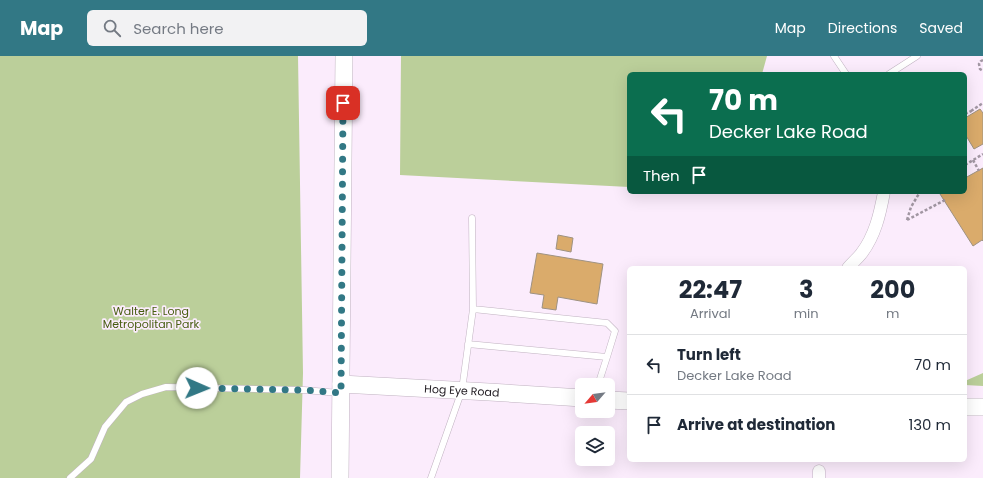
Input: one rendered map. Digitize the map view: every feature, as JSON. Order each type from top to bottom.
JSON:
[{"type":"main road","points":[[340,478],[344,56]]},
{"type":"main road","name":"Hog Eye Road","points":[[341,389],[462,390],[575,398]]},
{"type":"main road","points":[[615,400],[627,401]]},
{"type":"main road","points":[[967,407],[983,407]]},
{"type":"street","points":[[850,266],[861,254],[881,223],[884,194]]},
{"type":"lane","points":[[834,56],[845,72]]},
{"type":"lane","points":[[892,72],[917,56]]},
{"type":"lane","points":[[430,478],[462,390],[464,364],[473,309],[472,218]]},
{"type":"lane","points":[[473,309],[607,323],[615,331],[600,378]]},
{"type":"lane","points":[[468,344],[607,357]]},
{"type":"lane","points":[[70,478],[91,459],[106,427],[126,402],[142,394],[166,387],[304,390],[341,389]]},
{"type":"path","points":[[983,60],[979,64],[980,69],[983,71]]},
{"type":"path","points":[[967,113],[972,112],[983,103]]},
{"type":"path","points":[[967,164],[983,154]]},
{"type":"path","points":[[973,160],[979,170]]},
{"type":"path","points":[[919,194],[911,207],[907,220],[945,200]]},
{"type":"green space","name":"Walter E. Long Metropolitan Park","points":[[0,56],[298,56],[303,373],[300,478],[0,478]]},
{"type":"green space","points":[[401,56],[767,56],[763,72],[627,72],[627,187],[400,175]]},
{"type":"green space","points":[[983,373],[983,386],[967,385],[967,380]]},
{"type":"building","points":[[980,109],[983,113],[983,144],[974,149],[967,137],[967,117]]},
{"type":"building","points":[[983,168],[983,241],[982,240],[973,246],[940,194],[967,194],[967,177]]},
{"type":"building","points":[[558,235],[573,238],[571,252],[556,249]]},
{"type":"building","points":[[537,253],[603,264],[597,304],[558,297],[556,310],[542,308],[544,295],[530,293]]},
{"type":"route","points":[[197,388],[304,390],[341,393],[343,103]]}]
